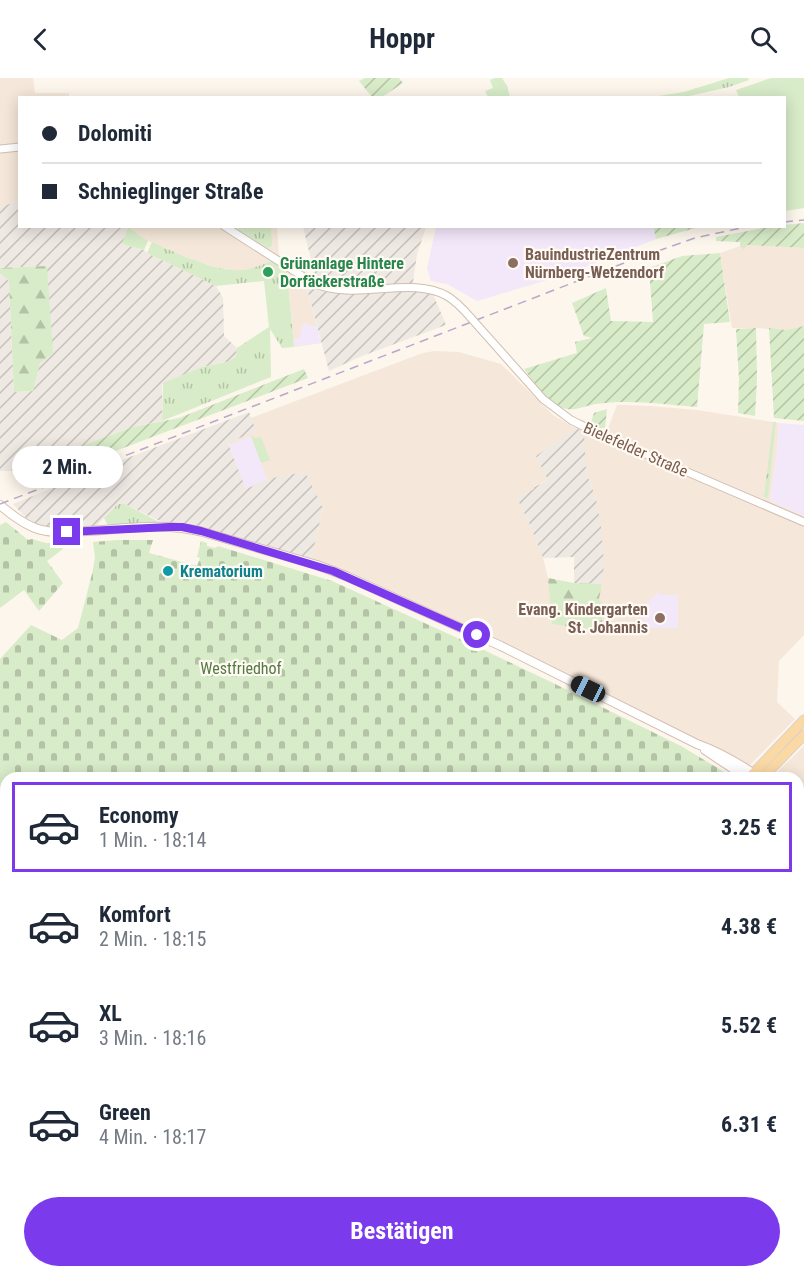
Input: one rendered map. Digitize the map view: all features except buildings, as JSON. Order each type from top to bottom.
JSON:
[{"type":"main road","points":[[0,505],[24,524],[46,532],[182,527],[322,567],[488,640],[696,744],[715,751],[742,765],[749,772]]},
{"type":"main road","points":[[758,772],[804,720]]},
{"type":"main road","points":[[762,772],[776,764],[804,735]]},
{"type":"main road","points":[[775,772],[776,764]]},
{"type":"street","points":[[0,149],[18,147]]},
{"type":"street","name":"Bielefelder Straße","points":[[227,228],[319,286],[347,291],[408,288],[429,289],[442,293],[453,300],[471,318],[543,399],[571,420],[804,522]]},
{"type":"shaded area","points":[[0,78],[33,78],[35,93],[69,93],[69,96],[18,96],[18,201],[0,207]]},
{"type":"shaded area","points":[[18,201],[18,228],[128,228],[122,244],[144,250],[216,286],[223,298],[224,336],[237,348],[236,357],[227,362],[202,367],[162,384],[162,421],[133,427],[15,471],[0,471],[0,273],[9,281],[14,392],[33,391],[40,362],[47,266],[0,268],[0,207]]},
{"type":"shaded area","points":[[129,228],[277,228],[279,255],[302,270],[321,343],[294,347],[287,272],[271,261],[251,269],[234,271],[198,262],[148,241]]},
{"type":"shaded area","points":[[303,228],[426,228],[417,254],[413,282],[433,294],[446,325],[362,356],[329,371],[302,270],[315,276]]},
{"type":"shaded area","name":"BauindustrieZentrum Nürnberg-Wetzendorf","points":[[436,228],[653,228],[656,239],[565,275],[477,301],[447,284],[431,281],[427,268]]},
{"type":"shaded area","points":[[747,245],[804,248],[804,326],[786,330],[732,328],[720,253],[740,246],[743,249]]},
{"type":"shaded area","points":[[304,323],[317,327],[321,343],[295,346],[294,339],[300,338]]},
{"type":"shaded area","points":[[433,351],[459,352],[501,364],[553,415],[575,428],[581,419],[607,431],[617,405],[697,410],[779,423],[770,501],[804,516],[804,635],[779,661],[777,702],[795,719],[750,765],[729,760],[591,688],[311,560],[323,508],[246,489],[228,442],[255,431],[251,418]],"holes":[[[584,457],[586,471],[596,499],[602,584],[599,599],[548,578],[543,558],[517,498]]]},
{"type":"shaded area","points":[[249,412],[256,431],[228,443],[246,489],[267,479],[305,472],[323,508],[311,560],[183,523],[164,523],[125,504],[118,504],[96,526],[57,530],[29,521],[13,504],[122,460]]},
{"type":"shaded area","points":[[779,423],[804,425],[804,516],[770,501]]},
{"type":"shaded area","points":[[576,428],[584,432],[586,471],[596,499],[601,527],[604,564],[602,584],[574,583],[574,557],[543,558],[517,498],[548,480],[536,456]]},
{"type":"shaded area","points":[[251,436],[267,479],[246,489],[229,445]]},
{"type":"shaded area","name":"Evang. Kindergarten St. Johannis","points":[[658,592],[662,595],[678,595],[678,628],[641,628],[642,609]]},
{"type":"shaded area","points":[[804,746],[804,772],[778,772]]},
{"type":"green space","points":[[365,78],[399,78],[403,83],[384,96],[371,96],[359,81]]},
{"type":"green space","points":[[502,78],[510,96],[488,96],[485,91],[493,88],[490,80]]},
{"type":"green space","points":[[729,78],[748,78],[749,80],[689,96],[658,96],[684,92]]},
{"type":"green space","points":[[771,78],[804,78],[804,208],[786,211],[786,96],[739,96],[736,90]]},
{"type":"green space","points":[[804,223],[804,248],[747,245],[743,249],[740,242],[716,241],[716,237],[764,228],[786,228],[786,225]]},
{"type":"green space","points":[[128,228],[148,241],[144,250],[122,244]]},
{"type":"green space","points":[[239,228],[271,228],[272,246],[268,248],[237,230]]},
{"type":"green space","points":[[653,228],[695,228],[656,239]]},
{"type":"green space","points":[[152,242],[214,267],[244,270],[271,261],[287,272],[294,347],[282,348],[270,329],[271,377],[162,421],[163,383],[202,367],[227,362],[236,357],[237,348],[269,327],[264,281],[216,286],[147,253]]},
{"type":"green space","points":[[720,253],[730,322],[704,324],[697,407],[620,402],[567,409],[557,406],[546,397],[524,369],[577,353],[575,342],[592,338],[584,336],[572,303],[606,288],[611,321],[653,322],[649,268],[682,256]]},
{"type":"green space","points":[[47,266],[53,353],[40,363],[33,391],[14,392],[9,281],[0,273],[0,268]]},
{"type":"green space","points":[[283,289],[287,316],[269,318],[266,291]]},
{"type":"green space","points":[[804,326],[804,421],[774,418],[769,328],[786,330]]},
{"type":"green space","points":[[756,328],[755,416],[738,413],[736,329]]},
{"type":"green space","points":[[304,369],[308,378],[118,450],[57,467],[56,475],[25,475],[24,467],[133,427],[179,418]]},
{"type":"green space","points":[[607,409],[605,428],[590,425],[594,413]]},
{"type":"green space","points":[[773,422],[776,422],[768,498],[764,497]]},
{"type":"green space","points":[[251,436],[261,437],[270,460],[261,463]]},
{"type":"green space","points":[[118,504],[125,504],[161,523],[108,526],[104,518]]},
{"type":"green space","points":[[6,522],[28,540],[58,543],[63,549],[47,561],[63,583],[39,611],[24,590],[0,608],[0,525]]},
{"type":"green space","name":"Westfriedhof","points":[[153,540],[149,553],[197,566],[201,541],[207,543],[207,546],[215,548],[218,546],[332,581],[553,683],[681,746],[724,772],[4,772],[0,770],[0,659],[31,625],[62,640],[78,628],[95,558],[93,542]]},
{"type":"green space","points":[[548,578],[574,583],[602,584],[599,599],[603,605],[602,631],[552,624]]},
{"type":"railway","points":[[786,222],[804,220]]},
{"type":"railway","points":[[0,504],[632,260],[695,238],[741,228]]},
{"type":"place","name":"BauindustrieZentrum Nürnberg-Wetzendorf","points":[[513,263]]},
{"type":"place","name":"Grünanlage Hintere Dorfäckerstraße","points":[[268,272]]},
{"type":"place","name":"Krematorium","points":[[168,571]]},
{"type":"place","name":"Evang. Kindergarten St. Johannis","points":[[660,618]]},
{"type":"route","points":[[67,532],[169,527],[201,531],[333,571],[477,635]]}]
